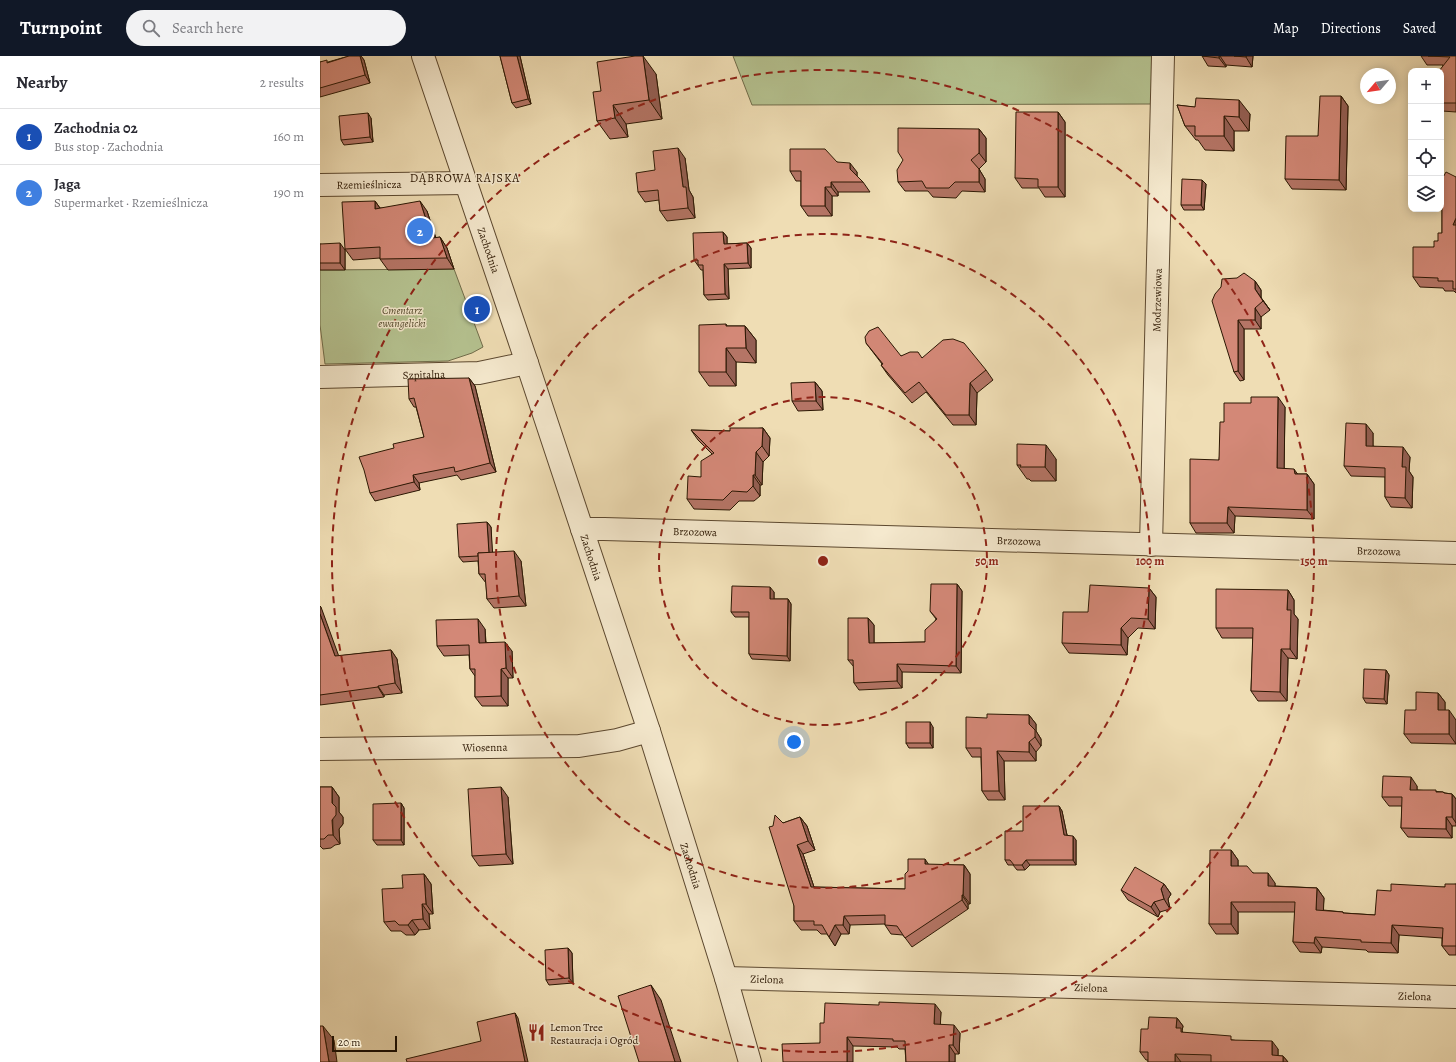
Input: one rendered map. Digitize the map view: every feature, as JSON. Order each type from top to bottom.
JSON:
[{"type":"street","name":"Zachodnia","points":[[422,56],[527,363],[649,731],[726,978],[750,1062]]},
{"type":"street","name":"Modrzewiowa","points":[[1151,545],[1163,56]]},
{"type":"street","name":"Rzemieślnicza","points":[[320,185],[465,183]]},
{"type":"street","name":"Szpitalna","points":[[320,377],[479,373],[527,363]]},
{"type":"street","name":"Brzozowa","points":[[582,529],[1456,554]]},
{"type":"street","name":"Wiosenna","points":[[320,749],[578,746],[617,740],[649,731]]},
{"type":"street","name":"Zielona","points":[[726,978],[1456,997]]},
{"type":"green space","points":[[733,56],[1154,56],[1152,104],[752,105]]},
{"type":"green space","name":"Cmentarz ewangelicki","points":[[454,269],[483,347],[472,353],[448,361],[325,364],[320,325],[320,270]]},
{"type":"building","points":[[349,56],[360,56],[365,75],[320,88],[320,62],[327,60],[327,63]]},
{"type":"building","points":[[500,56],[517,56],[528,99],[512,103]]},
{"type":"building","points":[[643,56],[649,100],[613,105],[615,118],[597,121],[593,92],[601,91],[597,62]]},
{"type":"building","points":[[1202,56],[1219,56],[1219,58]]},
{"type":"building","points":[[1428,56],[1456,56],[1456,103],[1444,103],[1444,68],[1441,68],[1450,57]]},
{"type":"building","points":[[1320,96],[1341,96],[1339,180],[1285,179],[1286,136],[1318,136]]},
{"type":"building","points":[[1196,98],[1239,100],[1239,117],[1224,116],[1224,136],[1195,136],[1195,126],[1185,126],[1177,105],[1195,107]]},
{"type":"building","points":[[1016,112],[1058,112],[1058,187],[1038,187],[1038,179],[1015,178]]},
{"type":"building","points":[[368,113],[370,137],[341,140],[339,116]]},
{"type":"building","points":[[898,128],[979,129],[979,153],[971,160],[979,169],[979,182],[955,182],[949,188],[926,188],[922,181],[898,182],[897,170],[903,160],[898,152]]},
{"type":"building","points":[[678,148],[683,187],[686,187],[688,208],[660,211],[658,190],[638,192],[636,173],[655,170],[653,151]]},
{"type":"building","points":[[790,149],[825,149],[837,162],[850,163],[850,169],[863,182],[831,182],[831,187],[825,187],[825,206],[801,206],[801,171],[790,171]]},
{"type":"building","points":[[1446,172],[1456,177],[1456,218],[1453,225],[1456,225],[1456,289],[1453,289],[1453,281],[1438,281],[1438,278],[1413,277],[1413,247],[1434,247],[1434,241],[1438,241],[1438,233],[1442,233],[1442,212],[1444,212],[1444,176]]},
{"type":"building","points":[[1182,179],[1202,180],[1201,205],[1181,205]]},
{"type":"building","points":[[375,201],[375,209],[420,201],[432,238],[440,237],[447,258],[380,259],[380,247],[345,249],[342,202]]},
{"type":"building","points":[[723,232],[724,244],[747,243],[748,263],[724,264],[725,294],[704,295],[703,265],[698,265],[698,260],[694,260],[693,233]]},
{"type":"building","points":[[340,243],[340,263],[320,263],[320,244]]},
{"type":"building","points":[[1244,273],[1255,281],[1255,289],[1263,301],[1255,308],[1255,320],[1238,320],[1238,371],[1234,372],[1212,301],[1215,294],[1221,287],[1222,279],[1237,278]]},
{"type":"building","points":[[726,324],[726,326],[745,326],[746,348],[726,348],[726,372],[699,372],[699,325]]},
{"type":"building","points":[[878,327],[901,356],[910,352],[918,352],[922,358],[943,340],[953,339],[964,343],[986,370],[970,383],[969,415],[946,415],[919,382],[905,393],[881,365],[883,364],[866,343],[865,337],[869,331]]},
{"type":"building","points":[[469,378],[490,463],[455,472],[454,467],[413,475],[414,482],[370,493],[359,457],[394,448],[393,444],[424,437],[414,398],[409,399],[408,379]]},
{"type":"building","points":[[815,382],[816,401],[792,401],[791,383]]},
{"type":"building","points":[[1251,397],[1278,397],[1277,468],[1294,469],[1295,474],[1307,474],[1307,510],[1228,507],[1227,523],[1190,523],[1190,459],[1219,460],[1220,422],[1224,422],[1224,403],[1251,403]]},
{"type":"building","points":[[1346,423],[1366,424],[1366,446],[1403,447],[1402,467],[1406,467],[1405,498],[1385,497],[1385,468],[1344,466]]},
{"type":"building","points":[[730,428],[763,428],[762,446],[756,452],[753,486],[747,492],[732,491],[723,500],[687,499],[688,476],[701,477],[701,461],[714,453],[691,430],[730,431]]},
{"type":"building","points":[[1017,444],[1046,445],[1045,467],[1020,467],[1021,465],[1017,465]]},
{"type":"building","points":[[487,522],[489,553],[478,553],[478,556],[459,557],[457,524]]},
{"type":"building","points":[[514,551],[519,596],[487,599],[485,574],[479,574],[478,553]]},
{"type":"building","points":[[931,584],[957,584],[956,666],[897,664],[897,681],[854,683],[853,660],[848,660],[848,618],[868,618],[869,643],[925,642],[925,630],[937,619],[930,611]]},
{"type":"building","points":[[1090,585],[1149,588],[1148,619],[1131,618],[1121,628],[1121,645],[1062,643],[1063,612],[1088,612]]},
{"type":"building","points":[[732,586],[770,587],[770,599],[788,599],[787,656],[749,654],[749,612],[731,612]]},
{"type":"building","points":[[1216,589],[1288,590],[1287,610],[1291,610],[1290,649],[1281,649],[1280,692],[1251,691],[1253,628],[1216,628]]},
{"type":"building","points":[[320,614],[335,656],[391,650],[395,683],[378,687],[320,695]]},
{"type":"building","points":[[478,619],[479,643],[505,642],[506,668],[501,669],[501,696],[475,697],[475,669],[470,669],[469,645],[437,646],[436,620]]},
{"type":"building","points":[[1364,669],[1386,670],[1384,699],[1363,698]]},
{"type":"building","points":[[1416,692],[1438,693],[1438,710],[1449,710],[1449,734],[1404,734],[1405,710],[1416,710]]},
{"type":"building","points":[[987,714],[1029,715],[1029,724],[1035,730],[1035,737],[1029,742],[1029,752],[997,751],[999,791],[982,791],[981,748],[966,748],[966,717],[987,718]]},
{"type":"building","points":[[906,722],[930,722],[930,743],[906,743]]},
{"type":"building","points":[[1383,776],[1411,777],[1410,790],[1436,790],[1436,792],[1452,794],[1452,817],[1446,817],[1446,829],[1401,828],[1402,797],[1382,797]]},
{"type":"building","points":[[320,787],[332,787],[332,803],[336,807],[336,815],[332,820],[333,835],[328,835],[324,839],[320,839]]},
{"type":"building","points":[[501,787],[506,854],[472,856],[468,789]]},
{"type":"building","points":[[401,803],[401,840],[373,840],[373,804]]},
{"type":"building","points":[[1023,806],[1059,806],[1064,835],[1073,836],[1073,860],[1026,860],[1022,865],[1014,865],[1010,860],[1005,860],[1005,831],[1023,831]]},
{"type":"building","points":[[775,815],[783,823],[800,817],[808,841],[797,845],[811,887],[905,889],[905,874],[908,871],[908,859],[925,859],[925,864],[964,865],[962,900],[905,938],[897,926],[885,925],[885,915],[844,916],[843,925],[835,925],[829,937],[822,925],[814,925],[814,921],[794,921],[794,906],[769,827],[773,826]]},
{"type":"building","points":[[1210,850],[1231,850],[1231,866],[1247,866],[1253,873],[1268,873],[1268,886],[1317,888],[1316,910],[1375,915],[1377,890],[1391,891],[1391,884],[1445,887],[1445,884],[1456,884],[1456,946],[1442,946],[1443,928],[1392,925],[1391,943],[1361,942],[1361,940],[1315,937],[1314,943],[1293,942],[1295,902],[1231,902],[1231,924],[1209,924]]},
{"type":"building","points":[[1135,867],[1164,884],[1161,889],[1164,899],[1154,902],[1151,907],[1121,890]]},
{"type":"building","points":[[424,874],[426,904],[422,904],[423,919],[412,920],[408,925],[399,925],[395,921],[384,922],[382,889],[403,888],[402,875]]},
{"type":"building","points":[[568,948],[569,978],[546,980],[545,950]]},
{"type":"building","points":[[651,985],[675,1062],[639,1062],[618,996]]},
{"type":"building","points":[[879,1002],[935,1004],[934,1024],[954,1025],[953,1045],[949,1045],[949,1062],[906,1062],[905,1041],[847,1037],[847,1062],[783,1062],[782,1044],[820,1043],[820,1023],[824,1023],[825,1003],[879,1005]]},
{"type":"building","points":[[515,1013],[525,1062],[407,1062],[406,1059],[481,1041],[477,1022]]},
{"type":"building","points":[[1149,1017],[1177,1018],[1176,1028],[1181,1028],[1181,1032],[1231,1036],[1231,1040],[1272,1041],[1272,1055],[1283,1056],[1283,1062],[1211,1062],[1211,1055],[1175,1054],[1175,1062],[1148,1062],[1148,1052],[1140,1052],[1141,1029],[1148,1029]]},
{"type":"building","points":[[320,1026],[323,1026],[329,1062],[320,1062]]},
{"type":"place","name":"Jaga","points":[[420,231]]},
{"type":"place","name":"Zachodnia 02","points":[[477,309]]},
{"type":"place","name":"Lemon Tree Restauracja i Ogród","points":[[537,1033]]},
{"type":"district","name":"DĄBROWA RAJSKA","points":[[465,178]]}]
